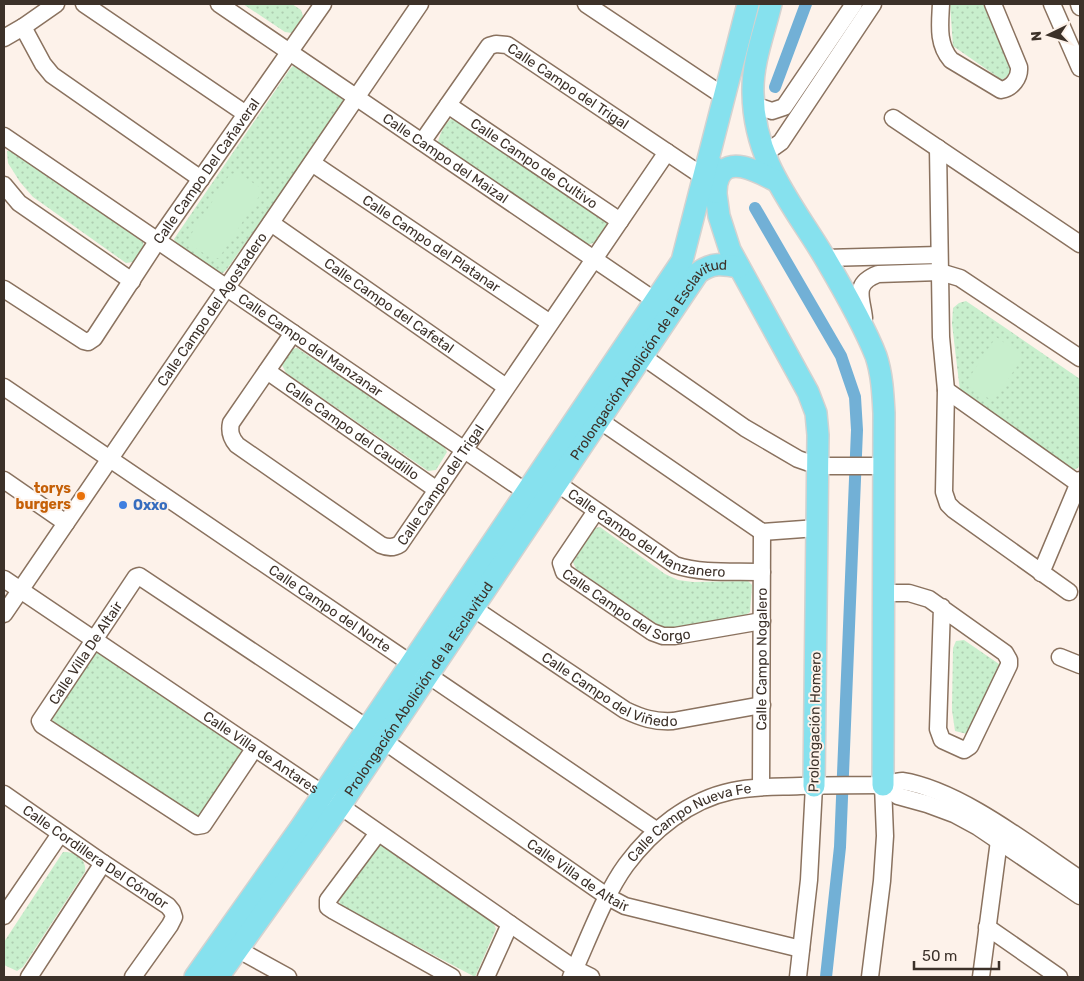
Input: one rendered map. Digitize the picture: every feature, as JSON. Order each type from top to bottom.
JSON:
[{"type":"main road","name":"Prolongación Abolición de la Esclavitud","points":[[548,478],[599,420],[642,356],[664,307],[710,185],[713,145],[748,4]]},
{"type":"main road","points":[[771,4],[753,80],[754,106],[762,151],[776,181],[825,258],[865,333],[876,358],[881,380],[884,413],[876,466],[884,504],[883,785]]},
{"type":"main road","points":[[713,145],[723,145],[732,152],[746,154],[762,151]]},
{"type":"main road","points":[[739,267],[724,233],[710,185],[730,168],[738,166],[750,169],[776,181]]},
{"type":"main road","name":"Prolongación Abolición de la Esclavitud","points":[[218,977],[340,806],[473,608],[535,498],[664,307],[706,266],[716,264],[739,267],[808,392],[816,413],[818,435],[827,466]]},
{"type":"main road","name":"Prolongación Homero","points":[[824,785],[817,528],[827,466]]},
{"type":"main road","name":"Prolongación Abolición de la Esclavitud","points":[[195,977],[411,662],[535,498]]},
{"type":"street","points":[[4,38],[56,4]]},
{"type":"street","points":[[84,4],[246,114]]},
{"type":"street","name":"Calle Campo del Maizal","points":[[219,4],[664,307]]},
{"type":"street","name":"Calle Campo del Agostadero","points":[[4,614],[420,4]]},
{"type":"street","points":[[586,4],[724,102]]},
{"type":"street","points":[[754,106],[772,111],[784,107],[854,4]]},
{"type":"street","points":[[762,151],[774,147],[781,142],[873,4]]},
{"type":"street","points":[[940,4],[941,45],[945,53],[951,60],[998,89],[1006,89],[1018,77],[1019,67],[993,4]]},
{"type":"street","points":[[1052,4],[1080,68]]},
{"type":"street","name":"Calle Campo Del Cañaveral","points":[[4,289],[84,341],[91,340],[158,240],[290,52],[317,6]]},
{"type":"street","points":[[23,27],[43,64],[52,75],[201,178]]},
{"type":"street","name":"Calle Campo del Trigal","points":[[422,142],[489,46],[502,44],[666,152],[710,185]]},
{"type":"street","name":"Calle Campo de Cultivo","points":[[448,105],[620,221]]},
{"type":"street","points":[[893,118],[1080,244]]},
{"type":"street","name":"Calle Campo del Manzanar","points":[[4,136],[535,498]]},
{"type":"street","points":[[938,148],[941,338],[946,390],[944,492],[948,504],[954,510],[1069,592]]},
{"type":"street","name":"Calle Campo del Trigal","points":[[293,333],[230,423],[230,435],[237,445],[381,545],[390,548],[400,544],[666,152]]},
{"type":"street","name":"Calle Campo del Platanar","points":[[312,163],[550,323]]},
{"type":"street","points":[[4,186],[19,203],[132,281]]},
{"type":"street","name":"Calle Campo del Cafetal","points":[[270,223],[506,387]]},
{"type":"street","points":[[825,258],[939,255]]},
{"type":"street","points":[[865,333],[864,316],[859,296],[861,289],[870,277],[878,274],[940,272],[960,278],[1080,358]]},
{"type":"street","points":[[642,356],[745,428],[798,459],[827,466],[876,466]]},
{"type":"street","name":"Calle Campo del Caudillo","points":[[266,371],[437,490]]},
{"type":"street","name":"Calle Campo del Norte","points":[[4,387],[656,830]]},
{"type":"street","points":[[946,390],[1080,482],[1041,572]]},
{"type":"street","points":[[599,420],[762,532],[817,528]]},
{"type":"street","name":"Calle Campo del Manzanero","points":[[548,478],[675,565],[688,570],[762,572]]},
{"type":"street","points":[[4,480],[66,523]]},
{"type":"street","name":"Calle Campo del Sorgo","points":[[596,511],[561,563],[562,569],[652,632],[663,636],[675,636],[762,620]]},
{"type":"street","name":"Calle Campo Nogalero","points":[[761,787],[762,532]]},
{"type":"street","name":"Calle Villa De Altair","points":[[254,749],[203,825],[197,826],[42,725],[40,720],[136,577],[141,576],[367,728]]},
{"type":"street","name":"Calle Villa de Antares","points":[[4,579],[93,641],[340,806],[510,924],[573,973],[591,977]]},
{"type":"street","points":[[883,593],[915,594],[929,599],[942,607],[1005,653],[1009,660],[1009,665],[970,746],[964,750],[942,740],[938,729],[942,607]]},
{"type":"street","name":"Calle Campo del Viñedo","points":[[473,608],[626,710],[644,719],[658,722],[673,721],[762,705]]},
{"type":"street","name":"Calle Villa de Altair","points":[[384,741],[625,906],[801,950]]},
{"type":"street","name":"Prolongación Homero","points":[[798,977],[809,880],[824,785]]},
{"type":"street","points":[[870,977],[882,881],[885,836],[883,785]]},
{"type":"street","name":"Calle Campo Nueva Fe","points":[[573,973],[608,896],[626,866],[656,830],[677,814],[707,799],[732,791],[761,787],[883,785],[898,796],[954,814],[978,827],[1000,834],[1080,879]]},
{"type":"street","name":"Calle Cordillera Del Cóndor","points":[[4,794],[103,864],[168,906],[173,914],[173,919],[133,977]]},
{"type":"street","points":[[378,833],[328,900],[328,907],[452,977]]},
{"type":"street","points":[[4,916],[60,834]]},
{"type":"street","points":[[981,977],[1000,834]]},
{"type":"street","name":"Calle Campo Nueva Fe","points":[[1000,834],[1080,896]]},
{"type":"street","points":[[28,977],[103,864]]},
{"type":"street","points":[[486,977],[510,924]]},
{"type":"street","points":[[987,927],[1059,977]]},
{"type":"street","points":[[237,949],[288,977]]},
{"type":"green space","points":[[243,4],[292,4],[301,10],[303,16],[292,33],[285,32]]},
{"type":"green space","points":[[950,4],[983,4],[1012,72],[1002,80],[953,46]]},
{"type":"green space","points":[[294,65],[341,95],[343,100],[342,106],[227,269],[223,273],[217,272],[176,244],[174,239]]},
{"type":"green space","points":[[455,117],[608,221],[601,237],[591,244],[587,244],[441,147],[438,142],[442,131],[446,124]]},
{"type":"green space","points":[[7,151],[12,151],[143,242],[144,247],[133,262],[126,263],[33,197],[20,182],[8,163]]},
{"type":"green space","points":[[239,173],[259,187],[260,195],[219,258],[211,258],[191,245],[190,236],[230,174]]},
{"type":"green space","points":[[966,301],[1080,379],[1080,464],[1078,468],[1072,471],[960,391],[952,324],[953,308],[959,303]]},
{"type":"green space","points":[[996,337],[1024,356],[993,401],[965,384]]},
{"type":"green space","points":[[297,348],[444,446],[447,452],[436,470],[428,471],[286,373],[282,365],[292,349]]},
{"type":"green space","points":[[600,527],[665,574],[678,580],[693,582],[748,581],[752,585],[750,612],[744,616],[675,630],[663,628],[576,569],[573,562],[595,528]]},
{"type":"green space","points":[[964,640],[999,664],[999,671],[967,734],[955,731],[952,710],[953,648],[956,641]]},
{"type":"green space","points":[[97,652],[104,654],[241,747],[242,753],[204,811],[195,818],[185,815],[54,723],[51,716],[89,654]]},
{"type":"green space","points":[[375,844],[380,844],[493,922],[496,929],[475,977],[341,906],[339,901],[343,893]]},
{"type":"green space","points":[[63,852],[72,853],[80,857],[84,864],[85,872],[23,967],[17,971],[4,965],[4,942]]},
{"type":"waterway","points":[[775,87],[806,4]]},
{"type":"waterway","points":[[755,208],[841,356],[855,397],[857,430],[840,847],[826,977]]},
{"type":"place","name":"torys burgers","points":[[81,496]]},
{"type":"place","name":"Oxxo","points":[[123,505]]}]
